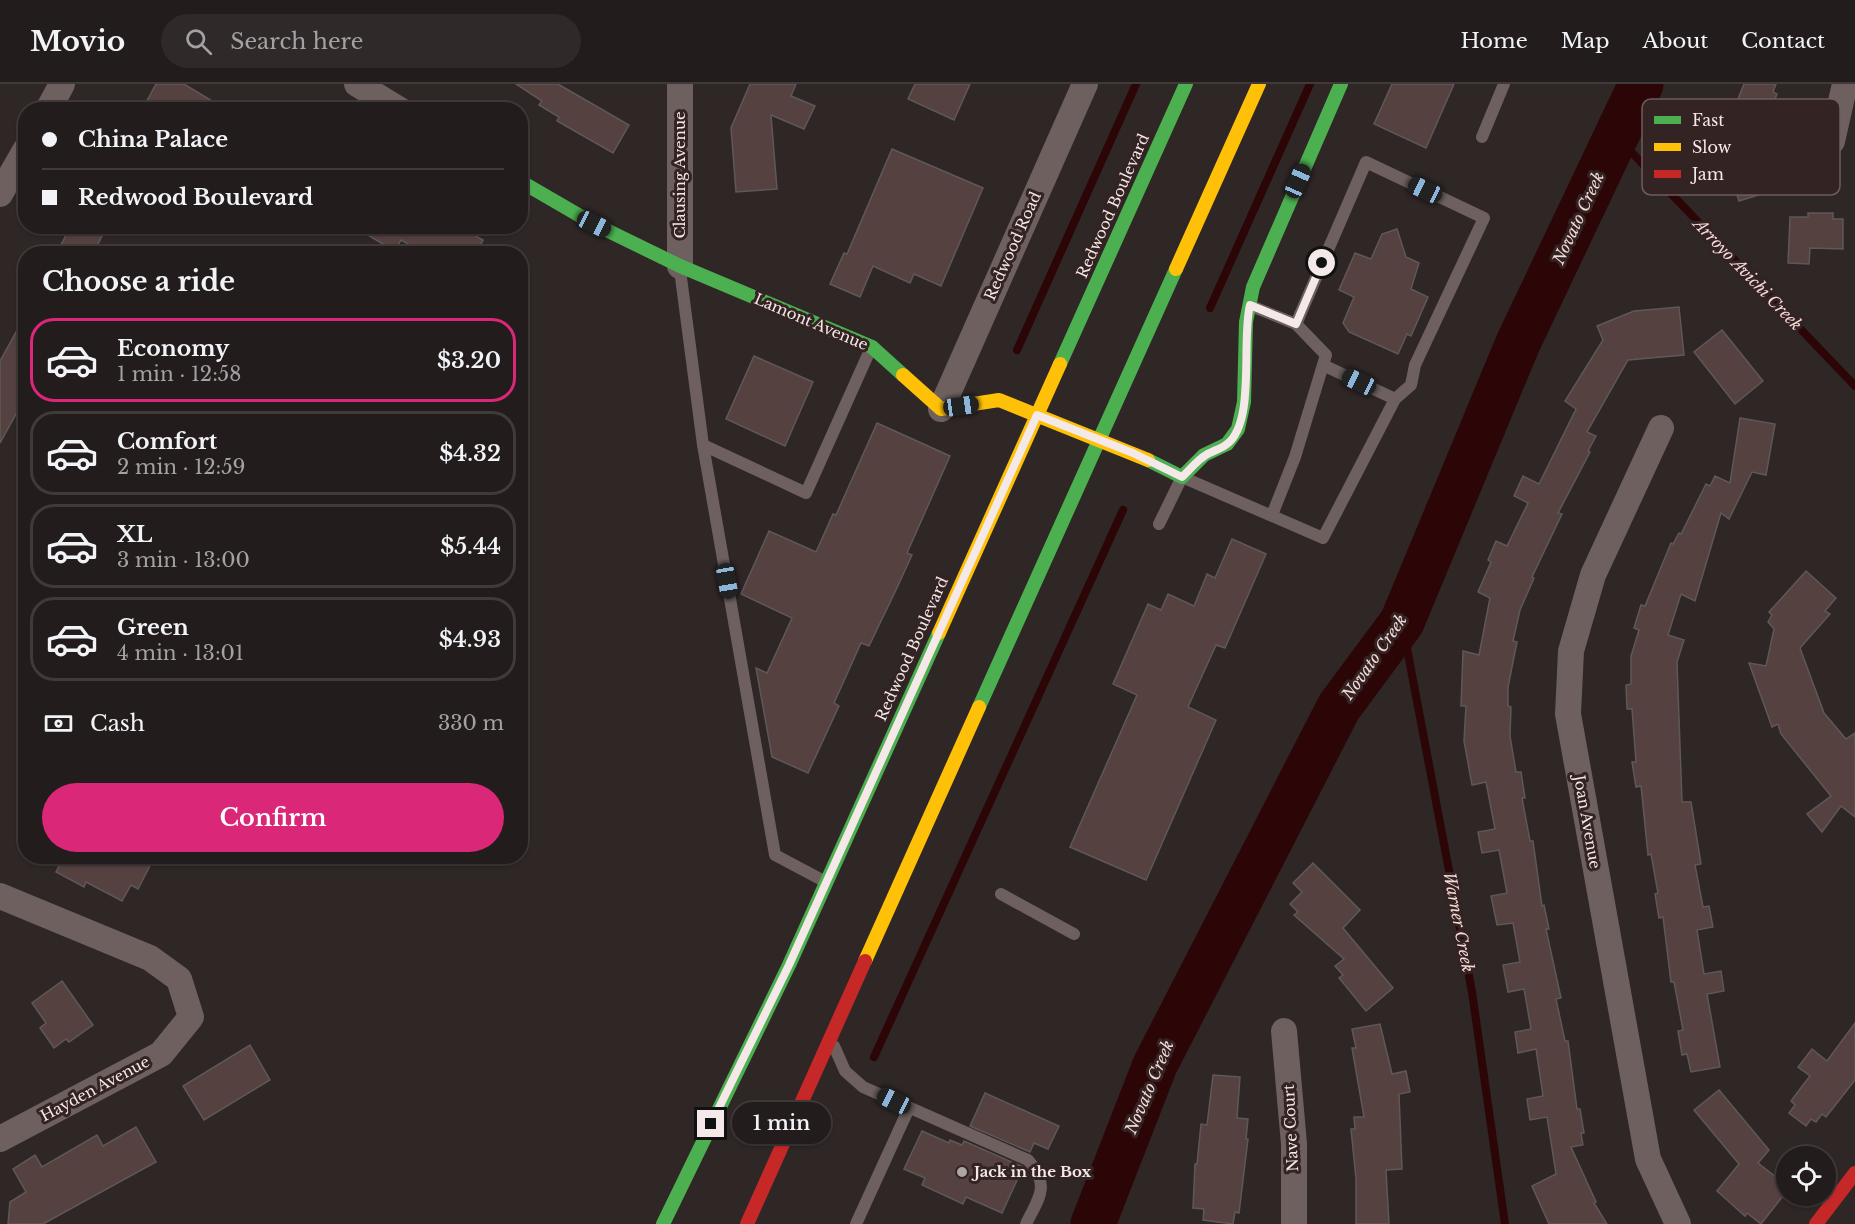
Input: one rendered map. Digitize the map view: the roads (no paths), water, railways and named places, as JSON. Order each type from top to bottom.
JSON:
[{"type":"main road","name":"Redwood Boulevard","points":[[663,1224],[789,965],[1186,84]]},
{"type":"main road","points":[[747,1224],[1259,84]]},
{"type":"main road","points":[[942,409],[999,400],[1099,439],[1182,477],[1204,455],[1227,444],[1238,429],[1244,402],[1245,322],[1253,287],[1341,84]]},
{"type":"main road","name":"Lamont Avenue","points":[[528,186],[594,224],[680,266],[872,347],[942,409]]},
{"type":"main road","points":[[1816,1224],[1855,1173]]},
{"type":"street","points":[[52,102],[62,84]]},
{"type":"street","points":[[357,84],[387,102]]},
{"type":"street","name":"Clausing Avenue","points":[[680,84],[680,266]]},
{"type":"street","name":"Redwood Road","points":[[942,409],[1085,84]]},
{"type":"street","points":[[1840,106],[1845,84]]},
{"type":"street","points":[[0,195],[18,163]]},
{"type":"street","name":"Joan Avenue","points":[[1661,428],[1593,575],[1570,651],[1568,714],[1648,1159],[1678,1224]]},
{"type":"street","name":"Hayden Avenue","points":[[0,896],[150,958],[179,979],[191,1017],[162,1054],[0,1139]]},
{"type":"street","name":"Nave Court","points":[[1284,1031],[1294,1144],[1294,1224]]},
{"type":"lane","points":[[1482,137],[1504,84]]},
{"type":"lane","points":[[1159,524],[1182,477],[1323,538],[1395,399],[1411,385],[1415,364],[1484,218],[1365,162],[1296,324]]},
{"type":"lane","points":[[680,266],[702,444],[775,855],[825,881]]},
{"type":"lane","points":[[1250,305],[1296,324],[1326,355],[1295,457],[1272,515]]},
{"type":"lane","points":[[702,444],[806,493],[872,347]]},
{"type":"lane","points":[[1323,365],[1395,399]]},
{"type":"lane","points":[[1001,894],[1074,934]]},
{"type":"lane","points":[[832,1039],[838,1062],[863,1087],[1028,1160],[1040,1176],[1042,1184],[1041,1194],[1026,1224]]},
{"type":"lane","points":[[856,1224],[909,1108]]},
{"type":"waterway","points":[[1017,350],[1136,84]]},
{"type":"waterway","points":[[1210,308],[1310,84]]},
{"type":"waterway","name":"Novato Creek","points":[[1093,1224],[1155,1065],[1339,707],[1402,622],[1518,343],[1641,84]]},
{"type":"waterway","name":"Arroyo Avichi Creek","points":[[1616,136],[1642,163]]},
{"type":"waterway","name":"Arroyo Avichi Creek","points":[[1672,195],[1855,386]]},
{"type":"waterway","points":[[874,1057],[1123,510]]},
{"type":"waterway","name":"Warner Creek","points":[[1402,622],[1472,992],[1505,1224]]},
{"type":"place","name":"Jack in the Box","points":[[962,1172]]}]
